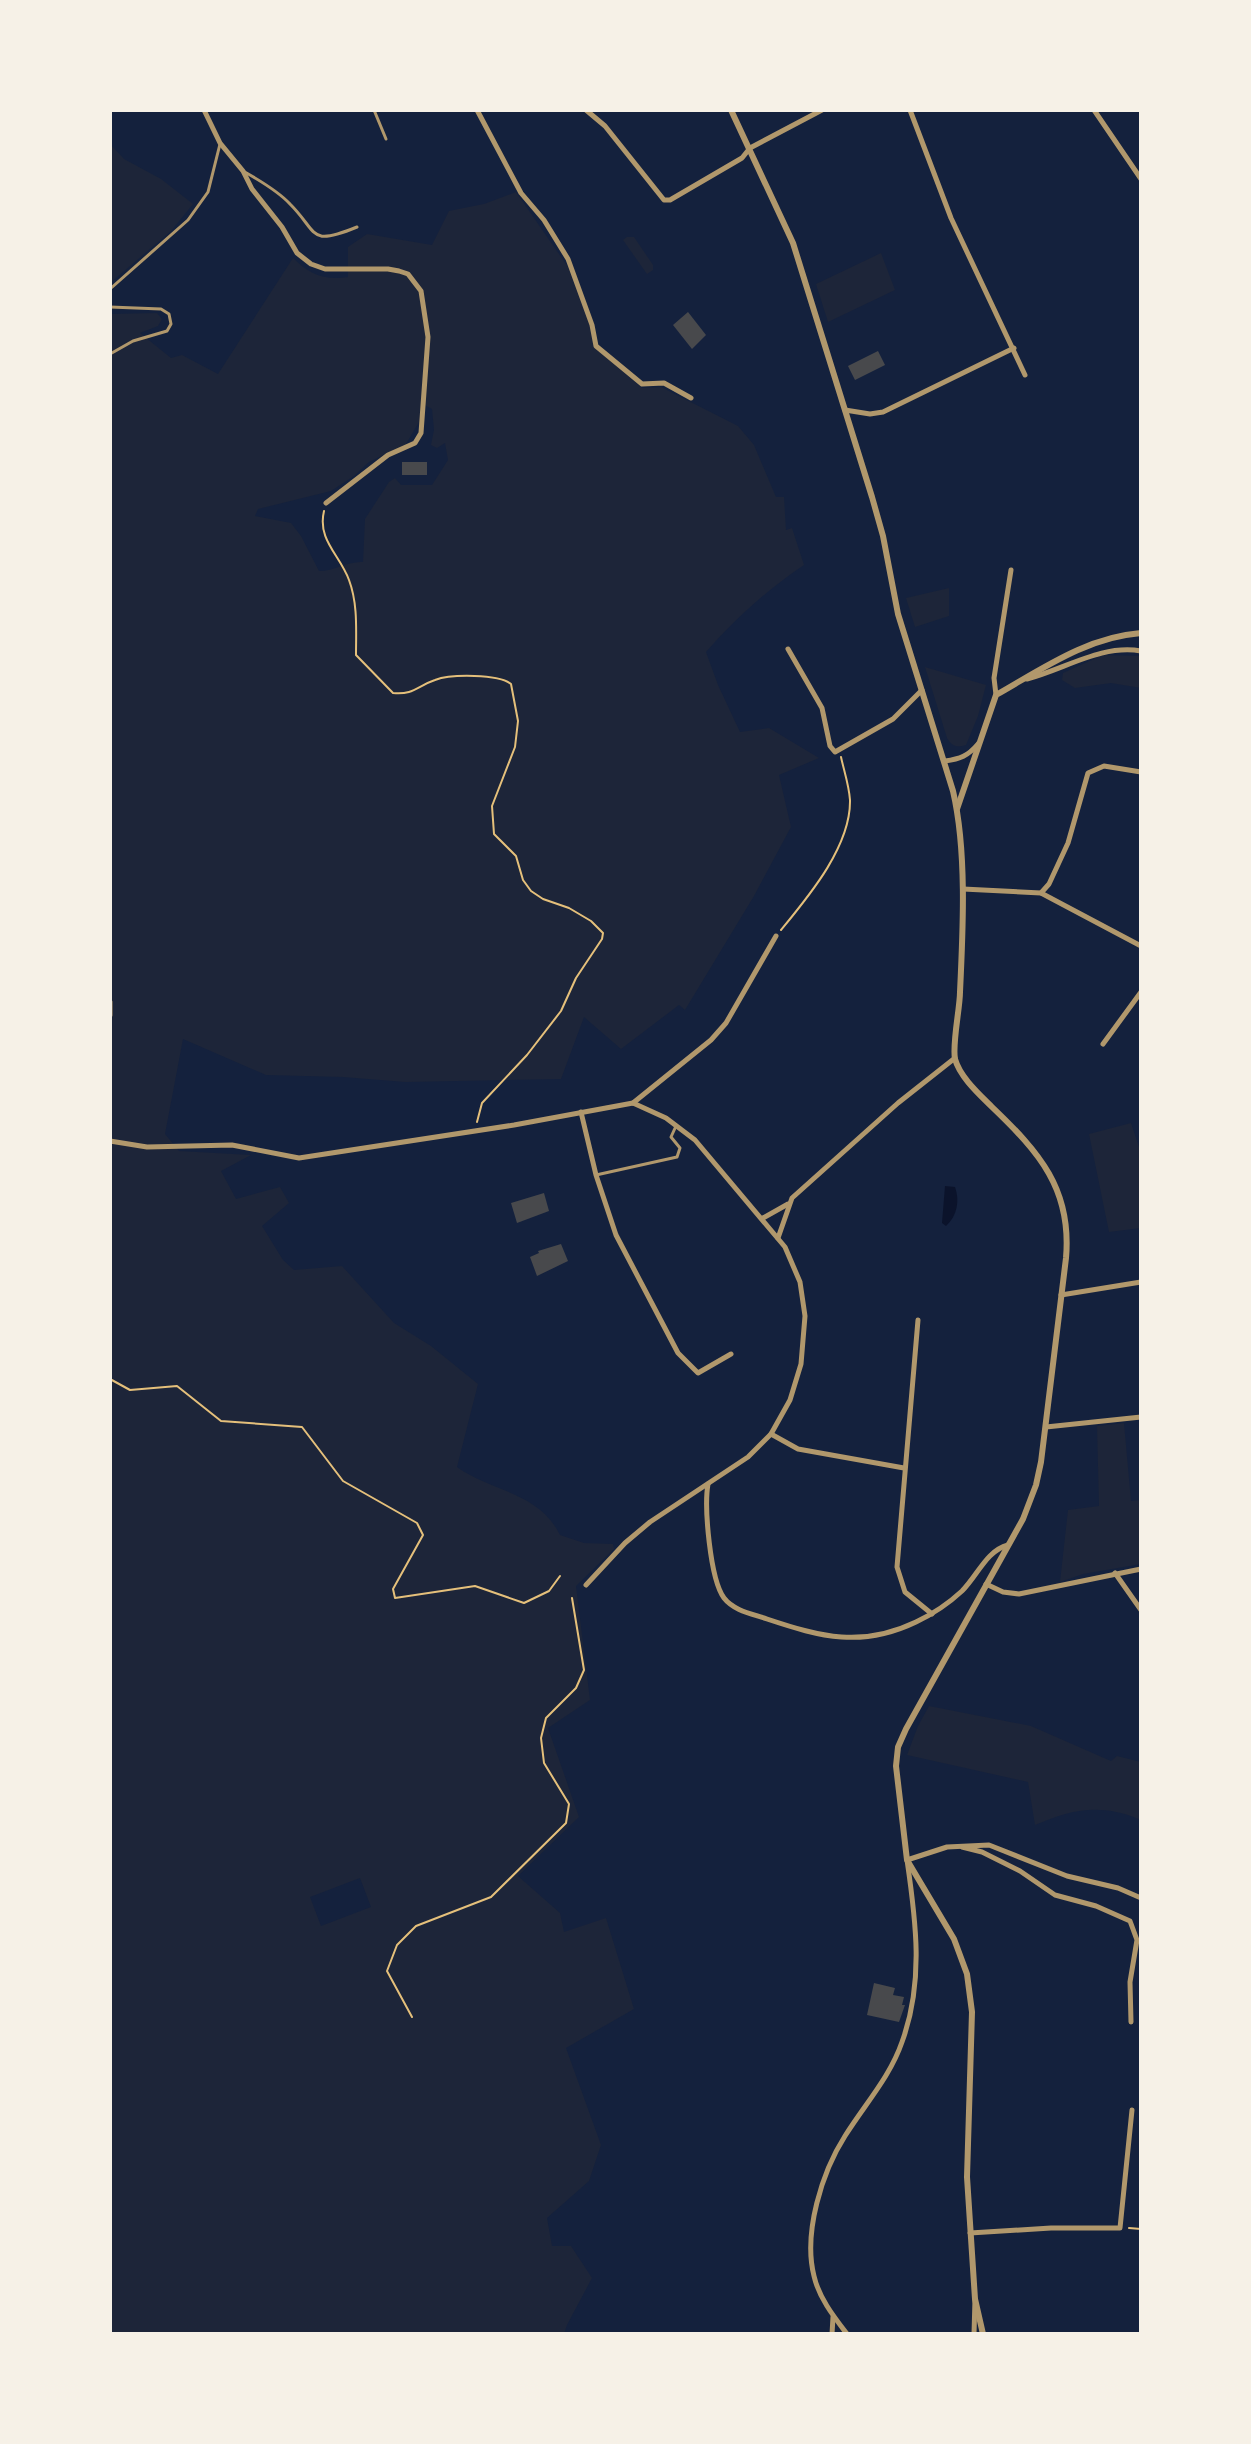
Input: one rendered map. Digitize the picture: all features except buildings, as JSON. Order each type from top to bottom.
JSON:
[{"type":"street","points":[[204,110],[220,143],[243,171],[297,253],[311,264],[325,269],[399,271],[408,274],[421,291],[428,337],[421,433],[415,443],[388,455],[326,503]]},
{"type":"street","points":[[477,110],[516,185],[544,220],[568,259],[592,325],[596,346],[642,384],[664,383],[691,398]]},
{"type":"street","points":[[586,110],[605,126],[664,200],[670,200],[742,158],[750,148],[822,110]]},
{"type":"street","points":[[731,110],[793,243],[883,536],[898,614],[945,761],[957,809],[962,889],[955,1058],[972,1087],[1030,1144],[1051,1174],[1067,1228],[1046,1427],[1036,1485],[1023,1519],[898,1747],[897,1784],[917,1950],[915,1987],[905,2033],[891,2068],[829,2166],[820,2190],[812,2234],[814,2278],[833,2316],[847,2334]]},
{"type":"street","points":[[910,110],[951,218],[1025,375]]},
{"type":"street","points":[[1094,110],[1141,179]]},
{"type":"street","points":[[845,410],[870,414],[883,412],[1014,348]]},
{"type":"street","points":[[957,809],[996,695],[994,678],[1011,570]]},
{"type":"street","points":[[996,695],[1082,647],[1117,635],[1141,633]]},
{"type":"street","points":[[788,649],[822,708],[830,748],[840,752],[893,719],[922,690]]},
{"type":"street","points":[[1022,680],[1055,672],[1114,649],[1141,651]]},
{"type":"street","points":[[945,761],[970,754],[981,740]]},
{"type":"street","points":[[1041,893],[1049,884],[1068,843],[1088,773],[1104,766],[1141,772]]},
{"type":"street","points":[[962,889],[1041,893],[1141,946]]},
{"type":"street","points":[[110,1141],[147,1147],[232,1145],[299,1158],[633,1103],[688,1060],[718,1031],[776,936]]},
{"type":"street","points":[[1103,1044],[1141,992]]},
{"type":"street","points":[[110,1002],[110,1015]]},
{"type":"street","points":[[763,1218],[789,1203],[898,1103],[955,1058]]},
{"type":"street","points":[[586,1585],[625,1543],[650,1522],[748,1457],[771,1434],[790,1400],[801,1364],[805,1316],[800,1282],[785,1247],[695,1140],[633,1103]]},
{"type":"street","points":[[581,1112],[596,1175],[616,1235],[678,1353],[698,1373],[731,1354]]},
{"type":"street","points":[[778,1238],[789,1203]]},
{"type":"street","points":[[1061,1295],[1141,1282]]},
{"type":"street","points":[[918,1320],[898,1573],[905,1592],[932,1614]]},
{"type":"street","points":[[1046,1427],[1141,1417]]},
{"type":"street","points":[[771,1434],[798,1449],[904,1468]]},
{"type":"street","points":[[708,1484],[706,1505],[714,1573],[721,1592],[733,1606],[815,1635],[842,1638],[888,1632],[932,1614],[966,1586],[995,1548],[1008,1545]]},
{"type":"street","points":[[986,1584],[1003,1592],[1019,1594],[1141,1569]]},
{"type":"street","points":[[1115,1573],[1141,1610]]},
{"type":"street","points":[[907,1860],[957,1845],[997,1846],[1067,1876],[1118,1888],[1141,1898]]},
{"type":"street","points":[[957,1845],[982,1852],[1020,1871],[1055,1895],[1096,1906],[1130,1921],[1137,1940],[1130,1982],[1131,2022]]},
{"type":"street","points":[[907,1860],[954,1939],[967,1974],[972,2012],[967,2177],[975,2299],[974,2334]]},
{"type":"street","points":[[970,2233],[1120,2228],[1132,2110]]},
{"type":"street","points":[[975,2299],[983,2334]]},
{"type":"street","points":[[832,2334],[833,2316]]},
{"type":"lane","points":[[374,110],[386,139]]},
{"type":"lane","points":[[110,289],[188,220],[208,192],[220,143]]},
{"type":"lane","points":[[243,171],[291,204],[309,230],[319,236],[336,236],[357,227]]},
{"type":"lane","points":[[110,307],[161,309],[169,314],[171,324],[167,331],[133,341],[110,354]]},
{"type":"lane","points":[[596,1175],[677,1157],[680,1148],[671,1137],[676,1126]]},
{"type":"path","points":[[326,503],[322,518],[324,535],[349,578],[356,614],[356,655],[393,693],[408,694],[437,678],[493,677],[505,679],[511,684],[518,721],[515,747],[492,806],[494,834],[516,856],[523,880],[531,891],[543,899],[569,908],[591,921],[603,933],[576,978],[561,1011],[527,1055],[482,1103],[474,1131]]},
{"type":"path","points":[[776,936],[818,886],[840,842],[850,802],[840,752]]},
{"type":"path","points":[[110,1379],[130,1390],[177,1386],[221,1421],[302,1427],[343,1481],[417,1523],[423,1535],[393,1589],[395,1598],[475,1586],[524,1603],[549,1591],[560,1576]]},
{"type":"path","points":[[412,2017],[387,1971],[397,1945],[416,1926],[491,1897],[566,1823],[569,1804],[544,1763],[541,1738],[546,1718],[576,1688],[584,1670],[572,1598]]},
{"type":"path","points":[[1120,2228],[1141,2229]]},
{"type":"shaded area","points":[[110,144],[124,159],[161,179],[193,204],[171,231],[110,283]]},
{"type":"shaded area","points":[[516,192],[568,267],[599,351],[642,388],[661,387],[738,426],[754,445],[776,497],[784,497],[786,530],[792,528],[804,565],[752,605],[706,652],[740,732],[769,728],[819,758],[779,775],[791,827],[754,896],[685,1010],[679,1005],[621,1049],[584,1017],[561,1079],[405,1082],[266,1075],[183,1039],[165,1134],[179,1151],[251,1155],[221,1171],[236,1199],[280,1187],[289,1203],[262,1226],[283,1260],[294,1270],[342,1266],[394,1323],[431,1346],[478,1384],[457,1467],[527,1501],[551,1521],[560,1535],[584,1543],[613,1544],[614,1549],[576,1586],[590,1700],[548,1728],[579,1817],[518,1876],[560,1913],[564,1932],[606,1918],[634,2009],[566,2048],[601,2145],[589,2181],[547,2218],[552,2246],[571,2246],[592,2278],[564,2334],[110,2334],[110,314],[157,313],[162,319],[158,326],[140,333],[171,358],[182,355],[218,374],[293,258],[318,275],[348,277],[348,247],[367,234],[432,245],[449,211],[484,204]],"holes":[[[421,403],[432,409],[434,430],[431,445],[437,448],[445,443],[448,460],[432,485],[401,485],[395,478],[389,482],[365,519],[363,562],[319,571],[291,523],[255,516],[258,509],[331,491],[369,462],[406,444],[419,422]],[[360,1878],[371,1907],[321,1926],[310,1897]]]},
{"type":"shaded area","points":[[634,237],[653,265],[653,270],[647,274],[623,240]]},
{"type":"shaded area","points":[[881,253],[895,290],[828,322],[816,284]]},
{"type":"shaded area","points":[[949,588],[949,616],[915,627],[906,598]]},
{"type":"shaded area","points":[[1103,655],[1141,656],[1141,688],[1111,683],[1075,688],[1062,680],[1063,673]]},
{"type":"shaded area","points":[[925,667],[986,685],[966,745],[955,746],[947,738]]},
{"type":"shaded area","points":[[1131,1123],[1141,1153],[1141,1228],[1109,1232],[1089,1134]]},
{"type":"shaded area","points":[[945,1186],[955,1187],[957,1198],[955,1213],[946,1226],[942,1223]]},
{"type":"shaded area","points":[[1124,1423],[1131,1501],[1141,1500],[1141,1564],[1083,1574],[1060,1582],[1068,1510],[1099,1506],[1097,1426]]},
{"type":"shaded area","points":[[929,1706],[1031,1726],[1111,1761],[1117,1756],[1141,1762],[1141,1820],[1113,1811],[1087,1810],[1035,1825],[1028,1782],[907,1755]]}]
